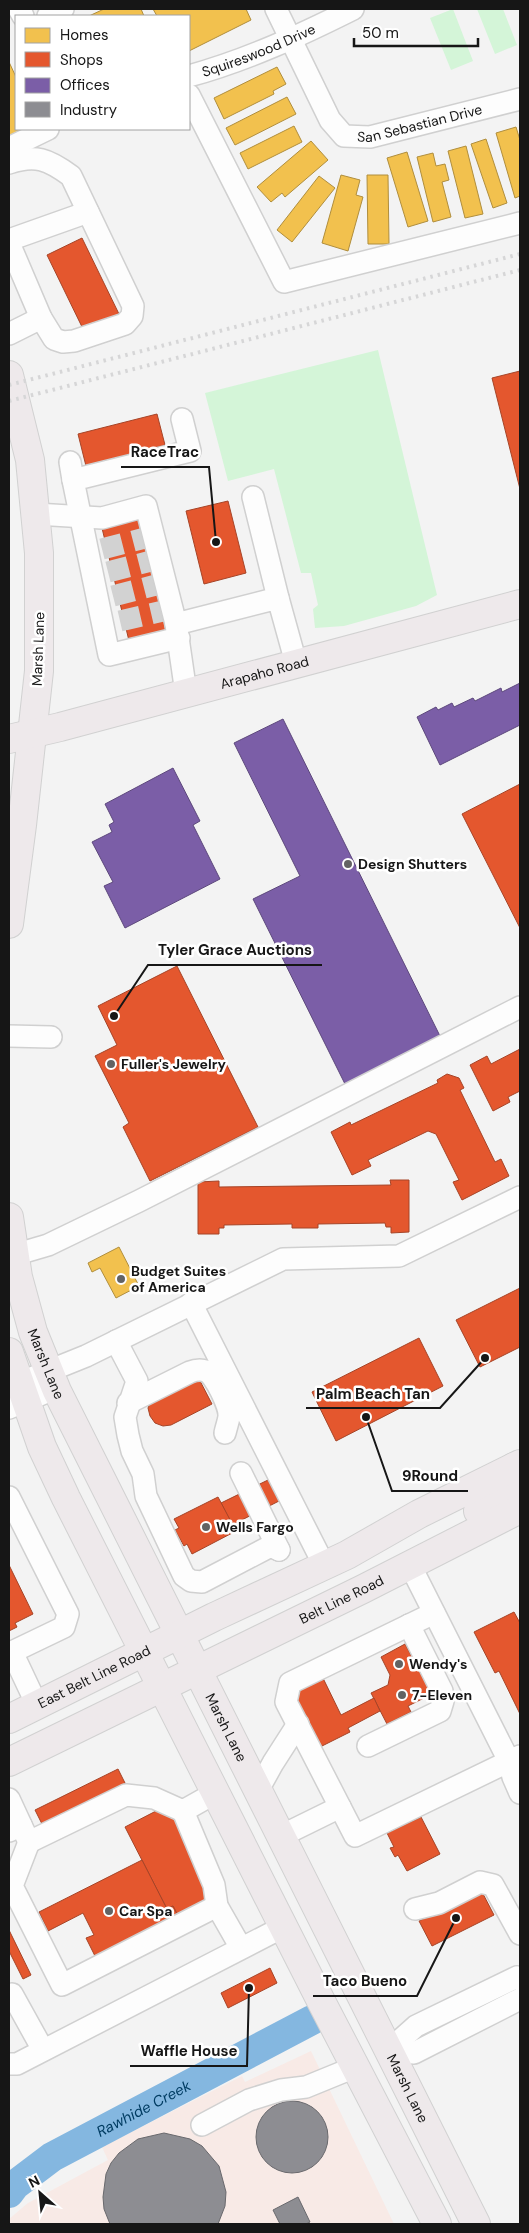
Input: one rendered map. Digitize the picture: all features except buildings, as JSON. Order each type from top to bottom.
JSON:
[{"type":"main road","name":"Marsh Lane","points":[[9,375],[30,460],[40,553],[39,671],[21,737],[9,924]]},
{"type":"main road","name":"Arapaho Road","points":[[21,737],[520,604]]},
{"type":"main road","name":"Marsh Lane","points":[[9,1217],[18,1277],[32,1332],[53,1380],[476,2224]]},
{"type":"main road","points":[[9,1352],[18,1397],[66,1498],[283,1927],[437,2224]]},
{"type":"main road","points":[[180,1634],[347,1555],[419,1514],[517,1466],[516,1489],[495,1503],[419,1540],[383,1579]]},
{"type":"main road","name":"Belt Line Road","points":[[162,1688],[520,1509]]},
{"type":"main road","name":"East Belt Line Road","points":[[9,1719],[180,1634]]},
{"type":"main road","points":[[9,1762],[162,1688]]},
{"type":"main road","points":[[355,2067],[388,2051]]},
{"type":"street","points":[[50,15],[63,9]]},
{"type":"street","name":"San Sebastian Drive","points":[[276,9],[330,120],[344,136],[370,137],[520,99]]},
{"type":"street","name":"Squireswood Drive","points":[[190,76],[231,64],[291,40],[353,9]]},
{"type":"street","points":[[190,98],[284,282],[520,222]]},
{"type":"street","points":[[9,148],[46,130]]},
{"type":"street","points":[[9,163],[24,158],[36,158],[57,165],[71,176],[133,306],[132,316],[124,324],[74,341],[63,342],[54,339],[41,318],[9,242],[88,212]]},
{"type":"street","points":[[9,334],[41,318]]},
{"type":"street","points":[[182,419],[190,451],[72,471],[80,517],[95,551],[111,623],[109,655],[172,620],[278,598]]},
{"type":"street","points":[[253,497],[296,664]]},
{"type":"street","points":[[36,514],[102,518],[146,506],[149,537],[172,620],[186,694]]},
{"type":"street","points":[[14,1255],[48,1245],[130,1205],[520,1007]]},
{"type":"street","points":[[9,1036],[52,1037]]},
{"type":"street","points":[[18,1397],[53,1380],[116,1341],[283,1259],[398,1256],[520,1197]]},
{"type":"street","points":[[191,1303],[324,1566]]},
{"type":"street","points":[[116,1341],[137,1381],[128,1403],[125,1417],[132,1451],[143,1474],[146,1496],[184,1576],[191,1582],[202,1582],[267,1548],[273,1547],[279,1550],[241,1473]]},
{"type":"street","points":[[128,1403],[190,1372],[197,1370],[207,1372],[214,1379],[225,1400],[229,1416],[225,1433]]},
{"type":"street","points":[[9,1497],[68,1614],[64,1627],[12,1652],[38,1705]]},
{"type":"street","points":[[269,1530],[298,1515]]},
{"type":"street","points":[[410,1565],[434,1613],[515,1758],[513,1777],[520,1793]]},
{"type":"street","points":[[434,1613],[290,1683],[286,1702],[355,1836],[515,1758]]},
{"type":"street","points":[[368,1746],[440,1711],[443,1701],[442,1691],[409,1625]]},
{"type":"street","points":[[258,1790],[272,1763],[298,1724]]},
{"type":"street","points":[[183,1811],[215,1793]]},
{"type":"street","points":[[20,1833],[126,1795],[154,1798],[183,1811],[214,1885],[217,1906],[241,1948]]},
{"type":"street","points":[[9,1799],[20,1833],[12,1886],[62,1985],[217,1906]]},
{"type":"street","points":[[281,1836],[340,1807]]},
{"type":"street","points":[[415,1909],[439,1903],[480,1882],[493,1885],[520,1934]]},
{"type":"street","points":[[9,2064],[17,2064],[283,1927]]},
{"type":"street","points":[[388,2051],[416,2026],[517,1977],[520,1980]]},
{"type":"street","points":[[10,1995],[43,2050]]},
{"type":"street","points":[[388,2051],[414,2054],[520,1999]]},
{"type":"street","points":[[202,2124],[249,2100],[281,2090],[306,2087],[355,2067]]},
{"type":"shaded area","points":[[311,2051],[394,2224],[9,2224],[9,2219],[28,2203],[108,2160],[102,2147],[242,2076],[245,2082]]},
{"type":"green space","points":[[453,9],[473,61],[451,70],[430,18]]},
{"type":"green space","points":[[477,9],[503,9],[517,45],[495,54]]},
{"type":"green space","points":[[378,350],[437,595],[416,606],[344,626],[315,628],[313,609],[318,605],[311,573],[301,573],[274,469],[228,481],[205,393]]},
{"type":"waterway","name":"Rawhide Creek","points":[[9,2193],[15,2185],[52,2157],[312,2020]]},
{"type":"tunnel","points":[[102,549],[145,538]]},
{"type":"tunnel","points":[[108,572],[151,561]]},
{"type":"tunnel","points":[[113,596],[156,585]]},
{"type":"tunnel","points":[[120,621],[163,611]]},
{"type":"railway","points":[[9,385],[520,254]]},
{"type":"railway","points":[[9,401],[520,270]]},
{"type":"place","name":"RaceTrac","points":[[216,542]]},
{"type":"place","name":"Design Shutters","points":[[348,864]]},
{"type":"place","name":"Tyler Grace Auctions","points":[[114,1016]]},
{"type":"place","name":"Fuller's Jewelry","points":[[111,1064]]},
{"type":"place","name":"Budget Suites of America","points":[[121,1279]]},
{"type":"place","name":"Palm Beach Tan","points":[[485,1358]]},
{"type":"place","name":"9Round","points":[[366,1417]]},
{"type":"place","name":"Wells Fargo","points":[[206,1527]]},
{"type":"place","name":"Wendy's","points":[[399,1664]]},
{"type":"place","name":"7-Eleven","points":[[402,1695]]},
{"type":"place","name":"Car Spa","points":[[109,1911]]},
{"type":"place","name":"Taco Bueno","points":[[456,1918]]},
{"type":"place","name":"Waffle House","points":[[249,1988]]}]
